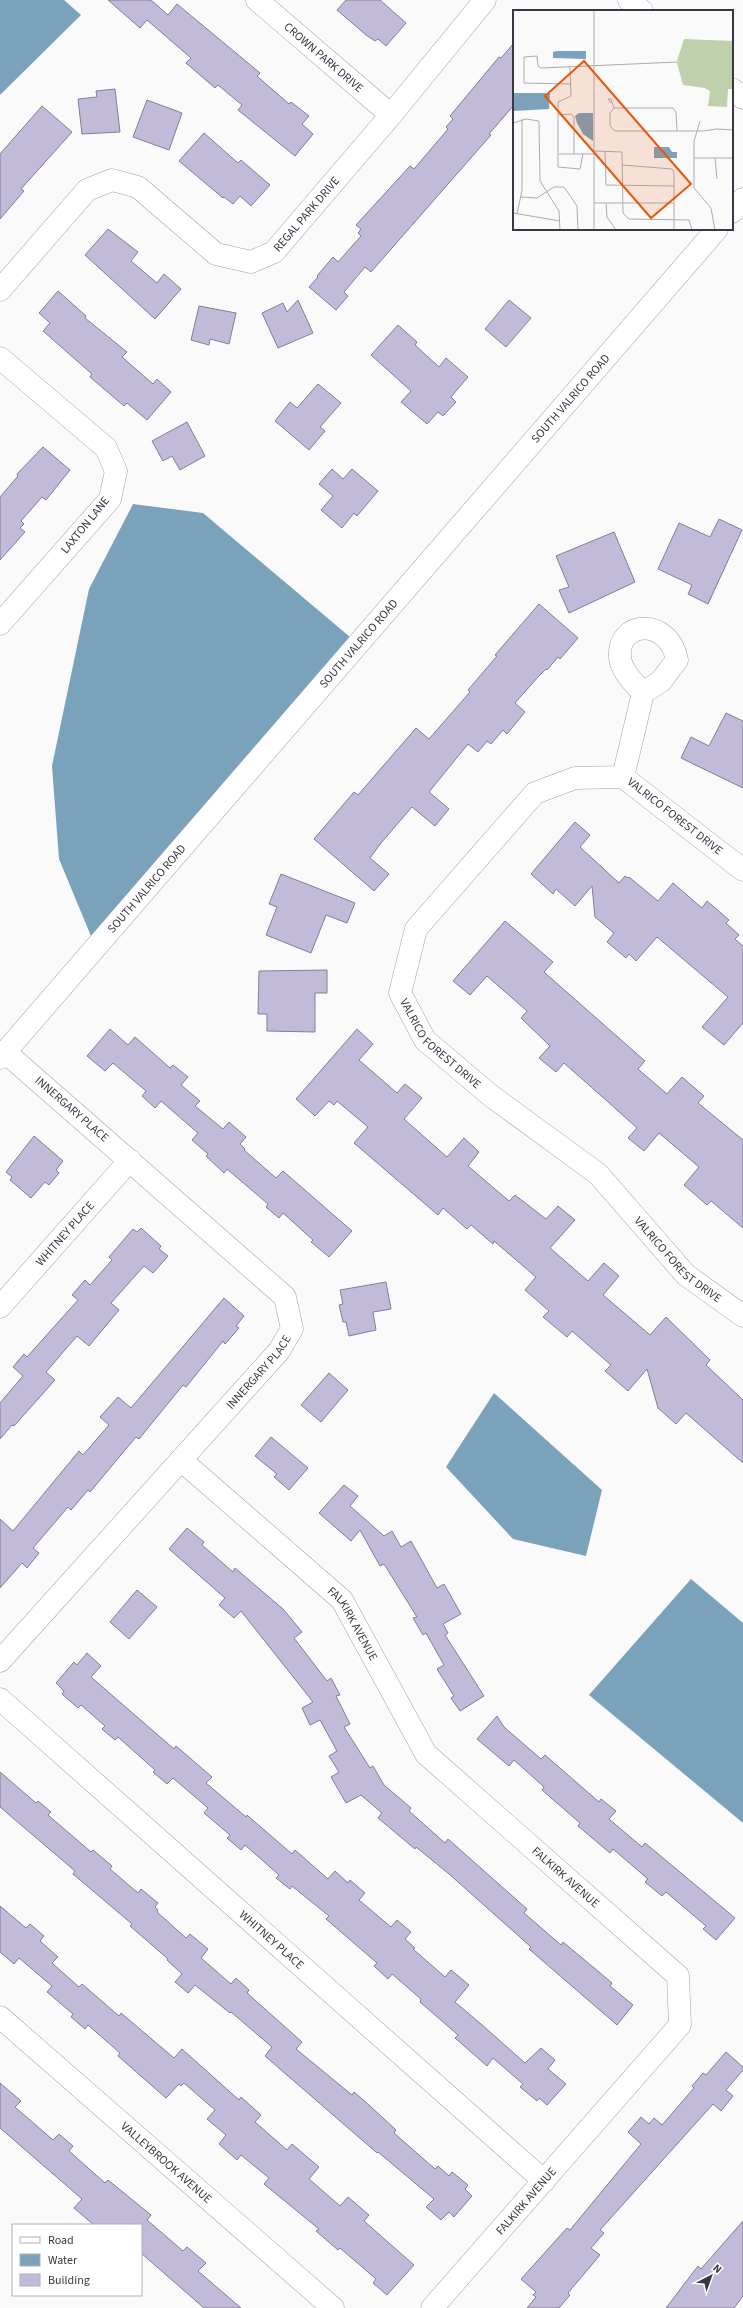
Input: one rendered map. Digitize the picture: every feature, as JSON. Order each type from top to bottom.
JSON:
[{"type":"street","name":"CROWN PARK DRIVE","points":[[257,0],[391,115]]},
{"type":"street","name":"REGAL PARK DRIVE","points":[[0,290],[87,190],[112,180],[138,187],[216,254],[251,262],[274,252],[391,115],[484,0]]},
{"type":"street","points":[[629,0],[641,10]]},
{"type":"street","points":[[733,90],[743,98]]},
{"type":"street","points":[[733,211],[743,199]]},
{"type":"street","name":"SOUTH VALRICO ROAD","points":[[2,1055],[716,230]]},
{"type":"street","name":"LAXTON LANE","points":[[0,358],[106,448],[116,471],[110,499],[0,624]]},
{"type":"street","points":[[623,777],[643,693]]},
{"type":"street","name":"VALRICO FOREST DRIVE","points":[[743,870],[623,777],[575,778],[535,793],[416,929],[400,993],[425,1040],[490,1094],[598,1174],[686,1275],[743,1316]]},
{"type":"street","name":"INNERGARY PLACE","points":[[0,1661],[279,1351],[292,1328],[285,1297],[130,1160],[2,1055]]},
{"type":"street","name":"WHITNEY PLACE","points":[[0,1307],[130,1160]]},
{"type":"street","name":"FALKIRK AVENUE","points":[[181,1460],[342,1600],[426,1754],[678,1976],[680,2025],[432,2308]]},
{"type":"street","name":"WHITNEY PLACE","points":[[0,1699],[544,2181]]},
{"type":"street","name":"VALLEYBROOK AVENUE","points":[[0,2017],[333,2308]]},
{"type":"water","points":[[0,0],[64,0],[81,15],[0,95]]},
{"type":"water","points":[[133,504],[203,513],[350,637],[91,936],[59,859],[52,766],[89,589]]},
{"type":"water","points":[[494,1393],[602,1490],[586,1556],[513,1539],[446,1467]]},
{"type":"water","points":[[691,1579],[743,1623],[743,1823],[589,1695]]},
{"type":"building","points":[[108,0],[151,0],[168,15],[177,4],[260,73],[257,76],[289,104],[291,102],[309,116],[302,124],[313,134],[295,156],[238,110],[242,105],[218,85],[215,88],[186,63],[191,58],[147,20],[140,28]]},
{"type":"building","points":[[346,0],[380,0],[406,23],[386,46],[378,39],[375,41],[366,35],[337,10]]},
{"type":"building","points":[[513,44],[513,106],[489,134],[491,135],[371,272],[365,267],[344,292],[348,296],[336,310],[309,287],[333,257],[338,262],[361,236],[358,233],[361,229],[356,225],[410,166],[414,169],[448,129],[446,127],[453,119],[450,116],[499,57],[501,58]]},
{"type":"building","points":[[115,89],[120,132],[82,134],[78,99],[97,97],[96,91]]},
{"type":"building","points":[[147,100],[182,113],[169,150],[133,137]]},
{"type":"building","points":[[42,106],[72,132],[21,189],[24,191],[0,219],[0,154]]},
{"type":"building","points":[[204,133],[238,163],[241,160],[270,185],[251,206],[240,196],[233,204],[224,197],[223,198],[179,161]]},
{"type":"building","points":[[108,229],[138,252],[131,261],[157,283],[164,274],[181,289],[155,319],[85,255]]},
{"type":"building","points":[[58,291],[86,316],[85,318],[127,352],[122,357],[153,384],[157,379],[171,392],[147,420],[127,403],[124,406],[90,377],[92,374],[43,331],[50,323],[39,313]]},
{"type":"building","points":[[298,300],[313,333],[278,348],[262,313],[283,303],[287,312]]},
{"type":"building","points":[[509,300],[531,318],[506,347],[485,329]]},
{"type":"building","points":[[199,306],[236,313],[229,344],[210,339],[209,345],[191,340]]},
{"type":"building","points":[[398,325],[417,342],[415,345],[439,367],[446,358],[468,377],[451,397],[456,402],[443,416],[438,412],[427,424],[401,402],[411,391],[371,355]]},
{"type":"building","points":[[318,384],[341,403],[320,427],[325,431],[309,450],[275,421],[290,402],[297,408]]},
{"type":"building","points":[[187,422],[205,456],[180,470],[172,456],[163,461],[152,441]]},
{"type":"building","points":[[43,447],[70,470],[46,500],[42,497],[21,521],[24,524],[20,528],[25,532],[0,560],[0,497],[18,476],[17,474]]},
{"type":"building","points":[[332,469],[343,479],[352,469],[378,491],[357,516],[354,513],[342,528],[321,510],[333,496],[319,484]]},
{"type":"building","points":[[719,519],[742,530],[708,604],[688,594],[692,585],[658,569],[679,523],[710,537]]},
{"type":"building","points":[[614,532],[635,582],[569,613],[559,590],[569,587],[556,556]]},
{"type":"building","points":[[539,604],[578,638],[560,659],[558,657],[515,703],[525,712],[507,734],[503,730],[491,744],[487,741],[478,752],[468,744],[429,792],[449,809],[435,826],[412,807],[381,843],[370,858],[389,874],[374,891],[314,839],[354,792],[358,795],[416,728],[429,739],[470,692],[468,690],[497,656],[495,655]]},
{"type":"building","points":[[726,713],[743,721],[743,788],[681,758],[691,737],[709,746]]},
{"type":"building","points":[[575,822],[590,835],[580,847],[619,883],[625,876],[628,878],[629,877],[658,901],[673,883],[702,908],[707,901],[729,920],[726,923],[739,935],[735,939],[743,946],[743,1023],[724,1045],[702,1027],[728,997],[657,937],[636,961],[629,954],[626,958],[607,942],[614,933],[595,917],[592,886],[575,906],[556,889],[553,894],[531,874]]},
{"type":"building","points":[[281,874],[355,903],[347,923],[326,915],[311,953],[266,935],[277,907],[269,904]]},
{"type":"building","points":[[505,921],[553,962],[544,972],[645,1061],[638,1069],[667,1094],[682,1077],[704,1096],[698,1103],[743,1140],[743,1228],[711,1201],[707,1205],[684,1185],[699,1167],[659,1133],[644,1151],[628,1138],[637,1128],[607,1101],[564,1063],[556,1072],[539,1058],[550,1046],[521,1018],[527,1011],[487,976],[470,995],[453,981]]},
{"type":"building","points":[[327,970],[327,993],[315,993],[315,1032],[267,1031],[267,1014],[258,1014],[259,971]]},
{"type":"building","points":[[110,1029],[128,1045],[135,1037],[170,1068],[173,1065],[188,1077],[181,1085],[200,1101],[195,1106],[223,1129],[229,1122],[246,1137],[240,1144],[245,1149],[244,1150],[276,1178],[283,1171],[352,1231],[329,1257],[311,1242],[313,1240],[283,1213],[279,1218],[266,1207],[268,1204],[227,1169],[224,1173],[206,1156],[208,1154],[192,1140],[198,1133],[161,1101],[155,1108],[142,1096],[146,1091],[113,1063],[105,1071],[87,1056]]},
{"type":"building","points":[[357,1029],[373,1044],[359,1060],[397,1093],[405,1084],[422,1098],[404,1119],[447,1157],[464,1138],[479,1152],[468,1166],[509,1201],[515,1195],[546,1219],[558,1206],[575,1220],[550,1248],[588,1281],[604,1263],[619,1276],[603,1295],[650,1335],[666,1317],[710,1360],[706,1365],[743,1400],[743,1463],[686,1413],[676,1424],[658,1408],[647,1369],[628,1391],[605,1371],[611,1365],[572,1331],[567,1337],[543,1317],[549,1311],[525,1290],[536,1277],[494,1241],[493,1244],[471,1225],[467,1229],[443,1208],[438,1215],[354,1143],[368,1127],[337,1101],[334,1105],[329,1101],[315,1116],[296,1099]]},
{"type":"building","points":[[34,1136],[63,1161],[56,1170],[59,1173],[49,1185],[45,1182],[31,1198],[10,1180],[12,1177],[6,1172]]},
{"type":"building","points":[[141,1228],[161,1246],[159,1249],[168,1256],[153,1273],[144,1266],[111,1303],[119,1310],[89,1346],[77,1336],[46,1372],[55,1380],[14,1426],[12,1425],[0,1439],[0,1403],[23,1376],[13,1367],[24,1354],[27,1357],[78,1300],[72,1295],[85,1280],[90,1285],[112,1260],[109,1257],[133,1229],[137,1232]]},
{"type":"building","points":[[386,1282],[391,1309],[373,1312],[376,1330],[349,1336],[346,1322],[343,1322],[339,1305],[343,1304],[340,1290]]},
{"type":"building","points":[[224,1298],[244,1316],[236,1326],[239,1328],[225,1344],[223,1341],[186,1387],[183,1385],[139,1439],[136,1437],[90,1492],[88,1490],[71,1510],[68,1507],[33,1548],[39,1553],[27,1568],[22,1563],[0,1588],[0,1519],[13,1531],[79,1451],[83,1455],[109,1425],[100,1417],[118,1397],[131,1408]]},
{"type":"building","points":[[329,1373],[348,1390],[321,1422],[301,1405]]},
{"type":"building","points":[[271,1437],[308,1468],[289,1490],[274,1477],[277,1474],[255,1456]]},
{"type":"building","points":[[344,1485],[358,1496],[350,1506],[384,1536],[392,1531],[401,1547],[411,1541],[437,1588],[444,1584],[461,1614],[443,1624],[448,1633],[445,1635],[484,1696],[460,1711],[451,1698],[454,1696],[437,1669],[444,1665],[426,1633],[423,1635],[413,1618],[417,1617],[384,1564],[380,1566],[360,1530],[351,1541],[319,1513]]},
{"type":"building","points":[[187,1528],[204,1542],[202,1545],[233,1572],[235,1568],[283,1609],[302,1632],[294,1638],[327,1681],[331,1678],[340,1695],[336,1696],[350,1724],[344,1727],[370,1768],[373,1766],[384,1785],[411,1808],[409,1811],[445,1843],[448,1839],[527,1909],[524,1913],[561,1945],[563,1942],[599,1972],[612,1983],[610,1986],[633,2005],[617,2025],[529,1949],[531,1947],[449,1874],[416,1847],[415,1849],[378,1818],[382,1813],[361,1795],[346,1803],[331,1777],[339,1772],[329,1756],[337,1751],[320,1720],[310,1725],[302,1708],[313,1702],[241,1611],[234,1618],[219,1605],[225,1598],[169,1549]]},
{"type":"building","points":[[137,1590],[157,1607],[129,1639],[110,1622]]},
{"type":"building","points":[[87,1653],[101,1666],[91,1677],[174,1749],[176,1746],[212,1777],[206,1783],[246,1817],[247,1815],[292,1854],[295,1850],[328,1879],[335,1871],[348,1883],[350,1880],[365,1893],[359,1900],[391,1927],[397,1920],[411,1932],[405,1939],[415,1948],[413,1949],[445,1977],[451,1970],[469,1985],[455,2002],[525,2063],[541,2048],[555,2060],[548,2069],[566,2084],[547,2105],[539,2098],[537,2101],[520,2087],[523,2084],[493,2058],[487,2066],[455,2038],[458,2035],[420,2002],[421,1999],[392,1974],[388,1979],[374,1966],[377,1963],[326,1919],[329,1916],[292,1886],[290,1889],[276,1878],[279,1875],[245,1845],[241,1850],[227,1838],[230,1835],[204,1813],[208,1808],[173,1778],[167,1784],[153,1772],[155,1770],[118,1737],[115,1740],[102,1729],[105,1726],[81,1705],[78,1708],[62,1694],[64,1691],[56,1683],[74,1662],[77,1665]]},
{"type":"building","points":[[497,1716],[504,1727],[541,1759],[545,1755],[599,1802],[601,1799],[616,1811],[609,1819],[642,1847],[645,1843],[735,1918],[716,1940],[703,1929],[706,1926],[666,1892],[662,1896],[645,1882],[648,1879],[613,1849],[610,1853],[578,1826],[580,1823],[542,1790],[544,1787],[514,1760],[509,1766],[477,1739]]},
{"type":"building","points":[[0,1772],[36,1803],[38,1801],[51,1812],[48,1815],[91,1852],[93,1850],[112,1866],[110,1869],[138,1893],[141,1889],[158,1903],[155,1907],[158,1910],[157,1912],[186,1938],[190,1934],[208,1949],[201,1958],[231,1984],[236,1978],[249,1990],[247,1993],[302,2042],[296,2049],[352,2095],[354,2092],[396,2130],[394,2133],[435,2169],[438,2166],[449,2176],[452,2172],[468,2185],[465,2189],[472,2196],[454,2217],[449,2212],[441,2220],[426,2207],[434,2199],[378,2152],[377,2153],[265,2056],[272,2047],[231,2012],[230,2013],[195,1985],[188,1993],[175,1982],[182,1974],[167,1960],[168,1959],[130,1926],[132,1924],[73,1874],[75,1871],[0,1807]]},
{"type":"building","points":[[0,1906],[26,1928],[30,1924],[44,1936],[40,1941],[58,1957],[52,1963],[79,1987],[82,1984],[119,2016],[121,2013],[174,2058],[182,2049],[239,2100],[241,2097],[261,2115],[255,2122],[287,2150],[292,2144],[319,2167],[309,2179],[340,2206],[348,2197],[369,2215],[364,2221],[414,2265],[387,2295],[373,2283],[376,2279],[340,2248],[338,2250],[316,2231],[319,2229],[264,2184],[269,2178],[241,2155],[237,2160],[219,2144],[226,2135],[207,2119],[215,2110],[184,2083],[181,2086],[179,2084],[166,2098],[118,2056],[120,2053],[88,2025],[85,2029],[71,2017],[73,2014],[47,1992],[52,1986],[19,1958],[14,1964],[0,1952]]},
{"type":"building","points":[[726,2052],[743,2067],[743,2070],[726,2090],[733,2096],[721,2111],[713,2104],[600,2230],[604,2233],[591,2248],[600,2255],[568,2293],[570,2295],[559,2308],[527,2308],[536,2297],[533,2295],[536,2292],[521,2279],[567,2228],[570,2230],[641,2144],[628,2132],[641,2117],[649,2124],[654,2118],[662,2125],[694,2088],[692,2086],[703,2073],[706,2075]]},
{"type":"building","points":[[0,2083],[21,2101],[15,2107],[53,2140],[59,2134],[73,2146],[69,2151],[105,2183],[108,2180],[151,2215],[147,2220],[183,2251],[187,2247],[206,2263],[198,2271],[241,2308],[204,2308],[142,2254],[142,2224],[93,2224],[74,2208],[82,2199],[0,2128]]},
{"type":"building","points":[[743,2221],[743,2296],[734,2308],[666,2308],[698,2266],[701,2269]]}]
